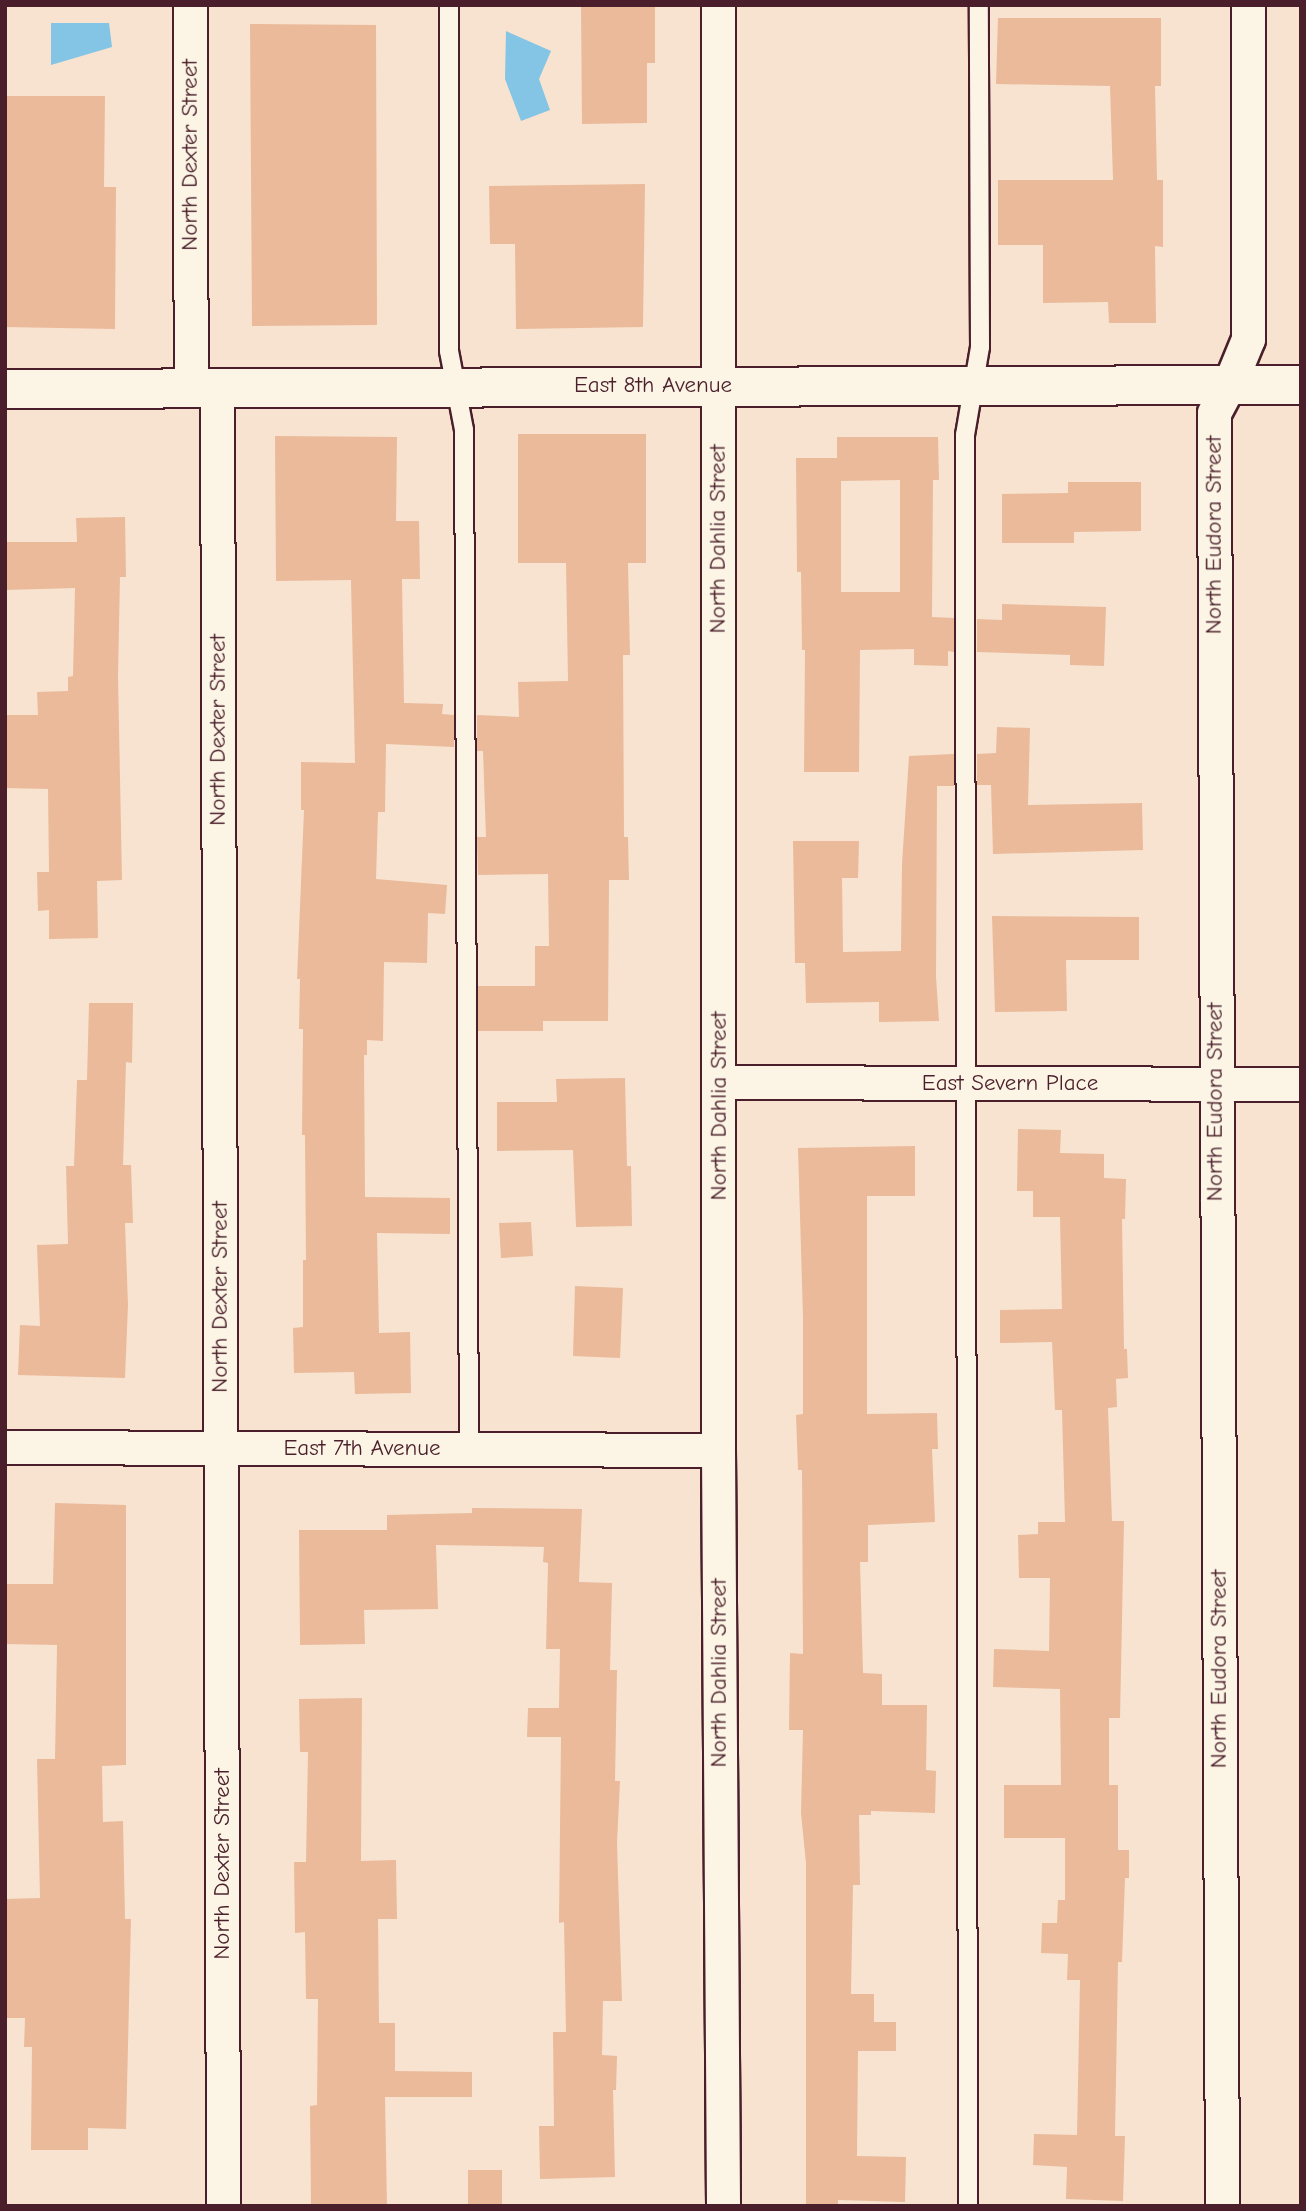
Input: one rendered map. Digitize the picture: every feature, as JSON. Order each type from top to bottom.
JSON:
[{"type":"street","name":"North Dexter Street","points":[[190,5],[204,389],[221,1447],[223,2206]]},
{"type":"street","name":"North Dahlia Street","points":[[718,5],[718,1450],[723,2206]]},
{"type":"street","name":"North Eudora Street","points":[[1222,2206],[1214,413],[1248,339],[1248,5]]},
{"type":"street","name":"East 8th Avenue","points":[[5,389],[1301,385]]},
{"type":"street","name":"East Severn Place","points":[[719,1083],[1301,1084]]},
{"type":"street","name":"East 7th Avenue","points":[[5,1447],[718,1450]]},
{"type":"lane","points":[[449,5],[449,351],[464,444],[469,1448]]},
{"type":"lane","points":[[968,2206],[965,435],[980,347],[979,5]]},
{"type":"water","points":[[51,23],[109,23],[112,47],[51,65]]},
{"type":"water","points":[[506,31],[551,51],[539,79],[550,110],[521,121],[505,79]]},
{"type":"building","points":[[581,5],[655,5],[655,63],[647,63],[647,123],[582,124]]},
{"type":"building","points":[[998,18],[1161,18],[1161,86],[1155,86],[1157,180],[1163,180],[1163,247],[1155,246],[1156,323],[1109,323],[1108,302],[1043,303],[1043,245],[998,245],[998,180],[1113,180],[1110,86],[996,84]]},
{"type":"building","points":[[250,24],[376,25],[377,325],[252,326]]},
{"type":"building","points":[[5,96],[105,96],[104,187],[116,187],[115,329],[5,327]]},
{"type":"building","points":[[645,184],[643,327],[516,329],[515,244],[490,244],[489,186]]},
{"type":"building","points":[[518,434],[646,434],[646,563],[628,563],[630,655],[623,655],[624,837],[628,837],[629,880],[609,880],[608,1021],[543,1021],[543,1031],[478,1031],[478,986],[535,986],[535,946],[549,946],[548,874],[478,875],[477,837],[486,837],[483,751],[477,751],[477,715],[519,717],[518,682],[568,681],[566,563],[518,563]]},
{"type":"building","points":[[275,436],[397,437],[396,521],[419,521],[420,579],[402,579],[404,703],[443,704],[442,714],[454,715],[454,747],[386,744],[385,812],[378,812],[376,879],[447,885],[445,914],[428,913],[427,963],[384,962],[383,1041],[367,1040],[367,1055],[364,1055],[365,1197],[450,1198],[450,1234],[377,1233],[379,1333],[410,1332],[411,1393],[355,1394],[354,1372],[294,1373],[293,1328],[303,1327],[303,1260],[306,1260],[305,1135],[302,1135],[303,1029],[299,1029],[300,979],[297,979],[304,810],[301,810],[301,762],[355,763],[351,580],[276,581]]},
{"type":"building","points":[[837,437],[938,437],[939,480],[933,480],[932,617],[954,618],[954,652],[948,651],[948,666],[914,665],[914,649],[860,650],[859,772],[804,772],[805,650],[802,650],[801,572],[797,572],[796,458],[837,458]],"holes":[[[900,480],[900,592],[841,592],[841,481]]]},
{"type":"building","points":[[1068,482],[1141,482],[1141,531],[1074,532],[1074,543],[1002,543],[1002,494],[1068,493]]},
{"type":"building","points":[[125,517],[126,577],[120,577],[118,676],[122,880],[97,881],[98,938],[49,939],[49,910],[38,911],[37,872],[49,872],[48,789],[5,788],[5,715],[38,715],[37,692],[68,691],[68,677],[73,676],[75,588],[5,590],[5,542],[77,542],[76,518]]},
{"type":"building","points":[[1002,604],[1106,607],[1104,666],[1070,665],[1070,655],[977,652],[977,619],[1002,620]]},
{"type":"building","points":[[997,727],[1030,728],[1028,805],[1142,803],[1143,850],[993,854],[991,785],[977,785],[977,754],[996,753]]},
{"type":"building","points":[[954,754],[954,786],[937,786],[936,977],[939,1021],[879,1022],[879,1002],[806,1003],[805,963],[795,963],[793,841],[859,841],[858,878],[842,878],[843,952],[901,951],[902,864],[909,756]]},
{"type":"building","points":[[992,916],[1139,917],[1139,960],[1066,960],[1067,1011],[995,1012]]},
{"type":"building","points":[[89,1003],[133,1003],[132,1063],[126,1062],[123,1165],[131,1165],[133,1223],[125,1223],[128,1305],[125,1378],[18,1375],[20,1325],[40,1326],[37,1245],[68,1244],[66,1166],[74,1166],[77,1080],[87,1080]]},
{"type":"building","points":[[625,1078],[627,1166],[631,1166],[632,1226],[576,1227],[573,1150],[497,1151],[497,1102],[557,1102],[556,1079]]},
{"type":"building","points":[[1018,1129],[1061,1130],[1060,1153],[1104,1154],[1104,1178],[1126,1179],[1125,1219],[1122,1219],[1124,1349],[1127,1349],[1128,1378],[1116,1379],[1117,1407],[1108,1408],[1112,1521],[1124,1521],[1120,1718],[1109,1718],[1109,1785],[1118,1785],[1118,1850],[1129,1850],[1129,1878],[1125,1878],[1122,1962],[1118,1962],[1115,2136],[1125,2136],[1123,2201],[1066,2199],[1067,2167],[1033,2165],[1034,2134],[1077,2135],[1080,1980],[1067,1980],[1068,1954],[1041,1953],[1042,1923],[1057,1923],[1058,1900],[1065,1900],[1065,1838],[1004,1838],[1004,1785],[1061,1785],[1060,1689],[993,1687],[994,1649],[1049,1651],[1050,1578],[1019,1578],[1018,1535],[1038,1534],[1038,1522],[1065,1522],[1062,1410],[1055,1410],[1052,1342],[1000,1343],[1000,1310],[1062,1309],[1060,1217],[1033,1217],[1033,1191],[1017,1191]]},
{"type":"building","points":[[915,1146],[915,1196],[867,1196],[867,1414],[937,1413],[938,1449],[932,1449],[935,1522],[868,1525],[868,1562],[860,1562],[863,1673],[882,1674],[882,1705],[927,1705],[926,1770],[936,1771],[935,1813],[871,1811],[871,1815],[859,1815],[860,1885],[853,1885],[851,1994],[874,1994],[874,2022],[896,2022],[896,2051],[858,2051],[857,2156],[906,2157],[905,2202],[838,2200],[838,2206],[806,2206],[806,1863],[801,1813],[803,1730],[789,1730],[790,1653],[803,1654],[802,1470],[798,1470],[796,1415],[803,1414],[798,1148]]},
{"type":"building","points":[[531,1222],[533,1256],[501,1258],[499,1223]]},
{"type":"building","points":[[575,1286],[623,1288],[620,1358],[573,1356]]},
{"type":"building","points":[[55,1503],[126,1505],[126,1765],[102,1766],[103,1822],[123,1821],[125,1919],[131,1919],[126,2129],[88,2128],[88,2150],[31,2150],[32,2047],[24,2047],[25,2018],[7,2018],[5,1899],[40,1898],[37,1759],[55,1759],[57,1645],[5,1644],[5,1584],[53,1584]]},
{"type":"building","points":[[472,1508],[582,1509],[579,1582],[612,1583],[610,1670],[617,1670],[615,1781],[620,1781],[617,1843],[622,2001],[603,2001],[602,2055],[617,2056],[616,2090],[613,2090],[615,2177],[540,2179],[539,2126],[554,2126],[553,2032],[566,2032],[564,1922],[559,1923],[561,1737],[527,1737],[528,1708],[559,1708],[560,1649],[546,1649],[548,1563],[543,1562],[544,1547],[436,1545],[438,1609],[364,1610],[365,1644],[300,1645],[299,1530],[387,1530],[387,1515],[472,1513]]},
{"type":"building","points":[[362,1698],[361,1861],[396,1860],[397,1919],[378,1919],[379,2023],[395,2023],[395,2071],[472,2072],[472,2097],[385,2097],[387,2206],[311,2206],[310,2106],[317,2105],[318,1999],[306,1999],[305,1932],[295,1933],[294,1862],[306,1862],[308,1752],[300,1752],[299,1699]]},
{"type":"building","points":[[468,2170],[502,2170],[502,2205],[468,2205]]}]
